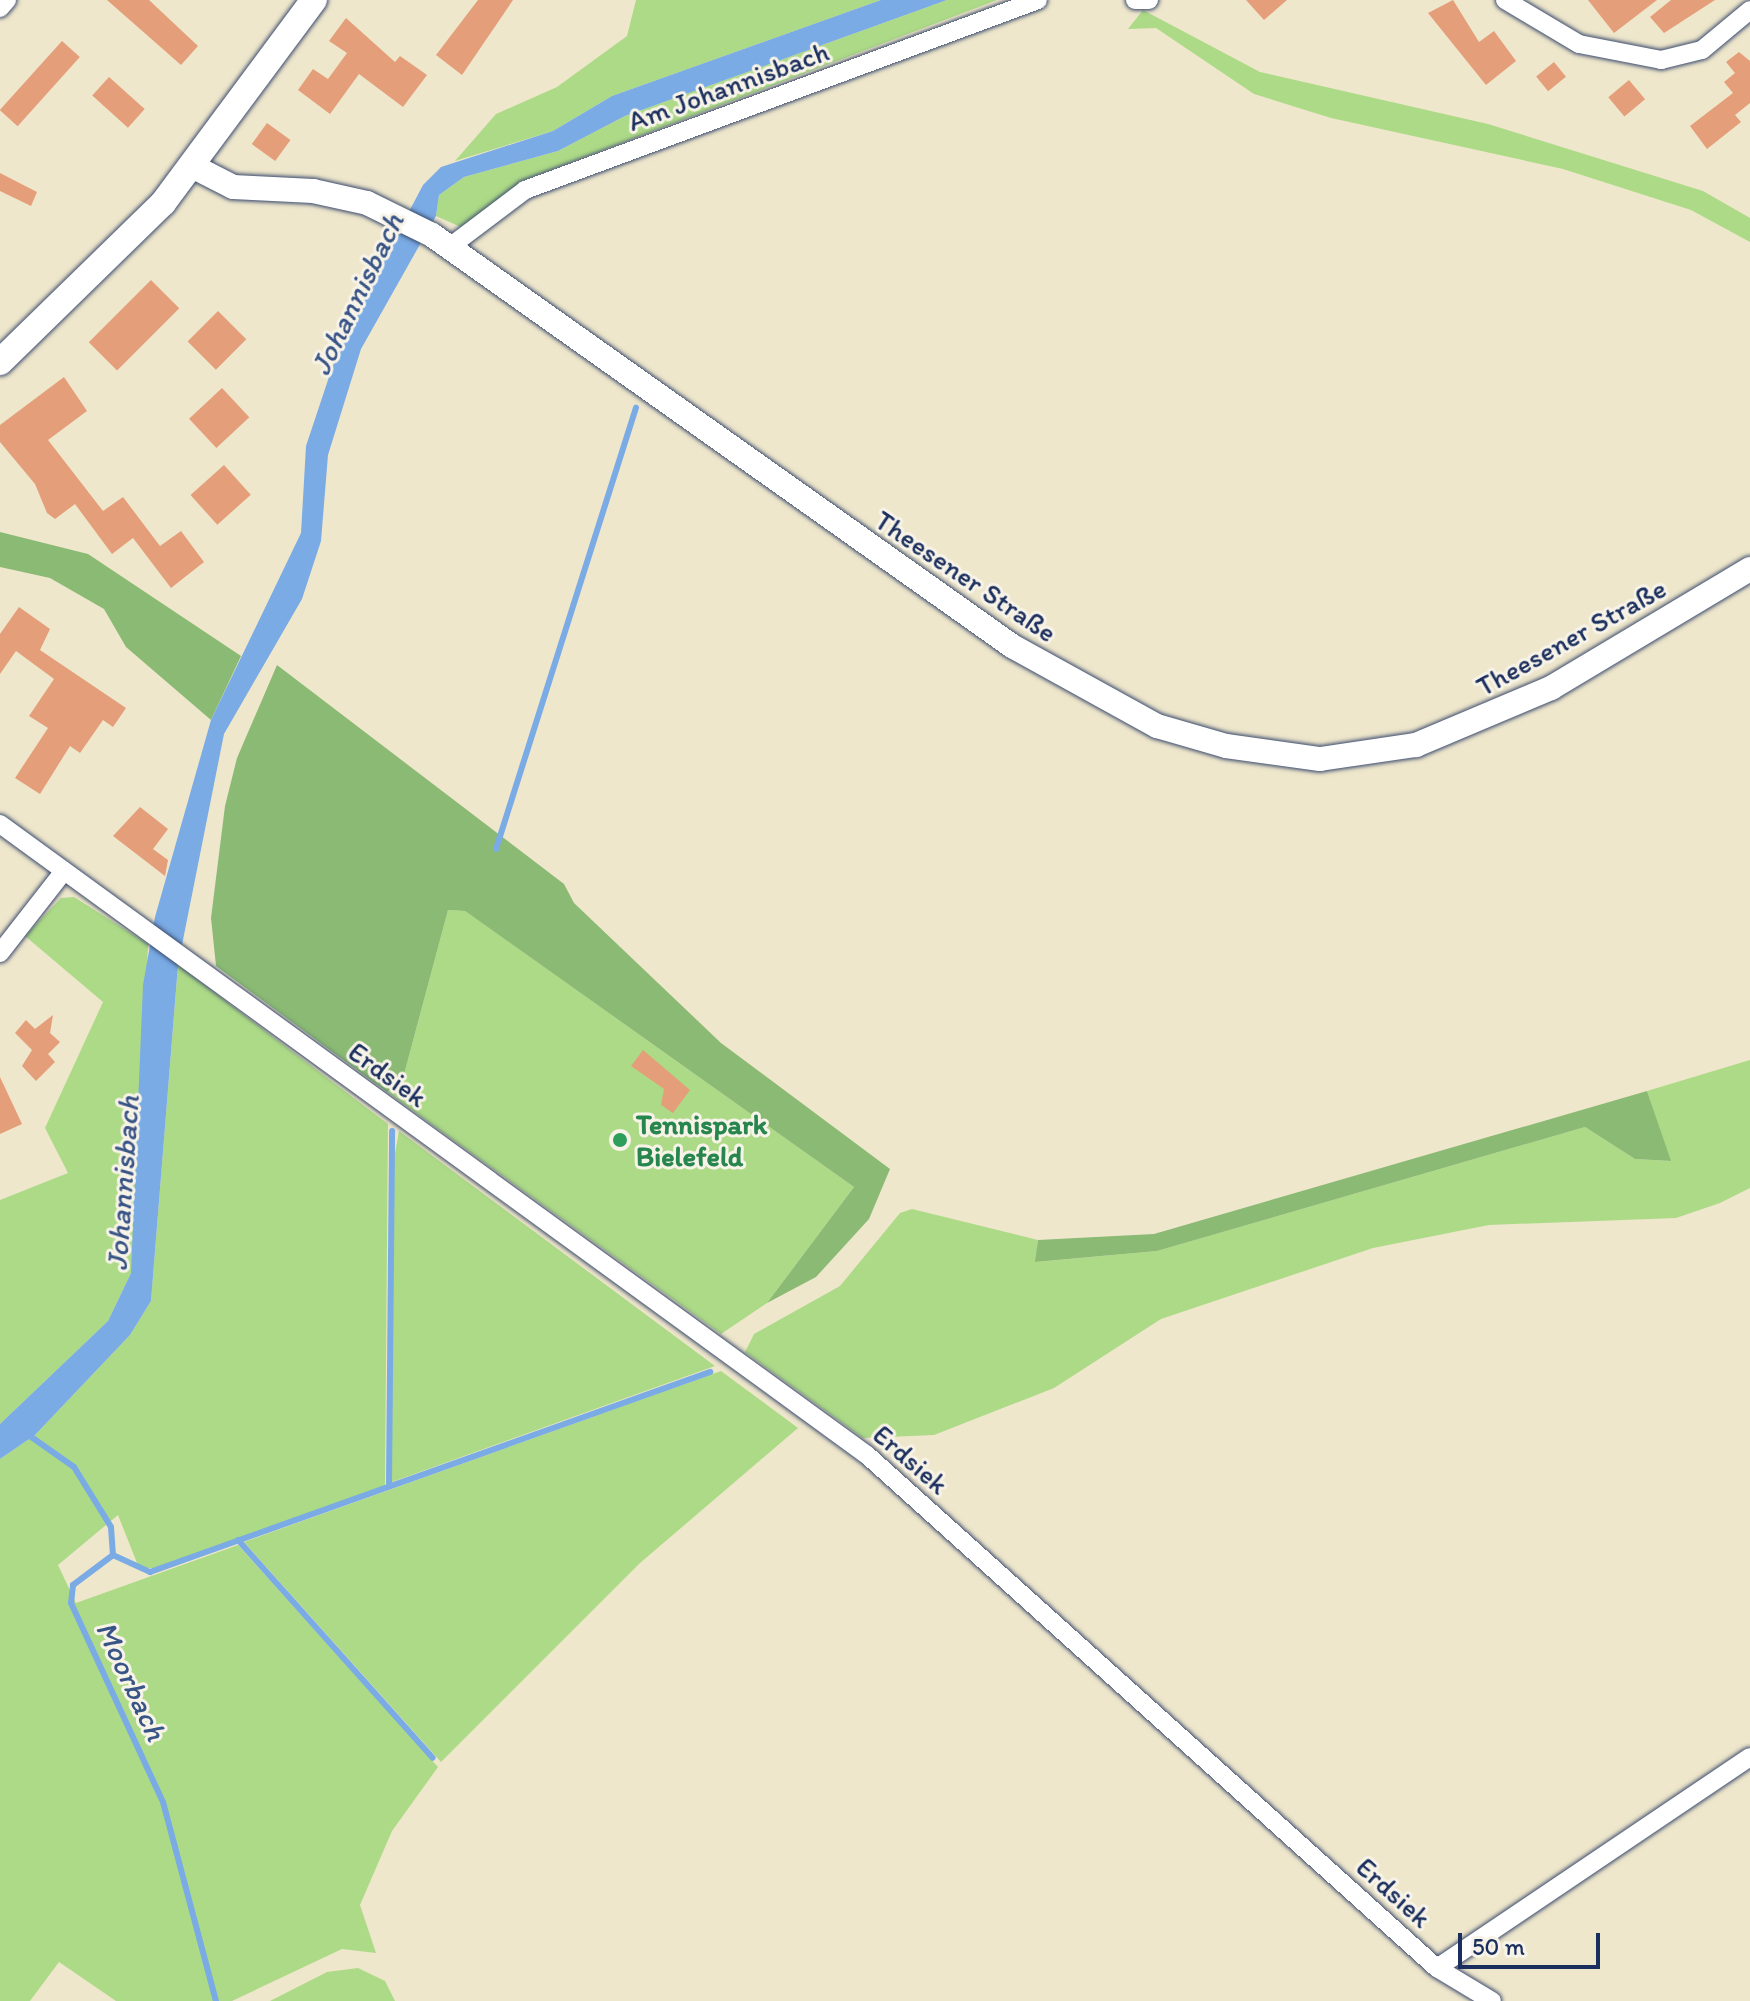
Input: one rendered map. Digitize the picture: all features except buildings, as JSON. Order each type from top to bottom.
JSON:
[{"type":"main road","points":[[0,362],[67,304],[194,167],[314,0]]},
{"type":"street","points":[[0,8],[7,0]]},
{"type":"street","name":"Am Johannisbach","points":[[451,246],[525,190],[1038,0]]},
{"type":"street","points":[[1135,0],[1149,0]]},
{"type":"street","points":[[1505,0],[1579,44],[1661,60],[1702,50],[1750,10]]},
{"type":"street","name":"Theesener Straße","points":[[194,167],[233,187],[313,191],[400,218],[451,246],[1012,646],[1157,726],[1226,746],[1320,759],[1416,745],[1551,688],[1750,569]]},
{"type":"street","name":"Erdsiek","points":[[0,824],[867,1455],[1437,1968],[1750,1757]]},
{"type":"street","points":[[0,953],[64,871]]},
{"type":"street","points":[[1437,1968],[1492,2001]]},
{"type":"green space","points":[[636,0],[881,0],[612,96],[553,131],[455,161],[496,114],[557,87],[627,36]]},
{"type":"green space","points":[[947,0],[997,0],[524,180],[461,227],[436,216],[439,195],[464,177],[558,151],[625,116]]},
{"type":"green space","points":[[1143,10],[1260,72],[1488,124],[1703,191],[1750,218],[1750,242],[1691,210],[1563,169],[1331,118],[1254,94],[1156,28],[1128,29]]},
{"type":"green space","points":[[0,532],[88,554],[241,656],[211,720],[126,647],[104,609],[50,578],[0,567]]},
{"type":"green space","points":[[277,665],[564,884],[574,903],[721,1043],[890,1169],[869,1219],[816,1277],[767,1303],[854,1187],[465,911],[448,910],[402,1082],[387,1092],[216,966],[211,918],[225,806],[237,758]]},
{"type":"green space","points":[[74,897],[148,944],[138,1235],[131,1273],[108,1321],[0,1424],[0,1200],[68,1173],[45,1128],[103,1002],[25,936],[61,898]]},
{"type":"green space","name":"Tennispark Bielefeld","points":[[448,910],[465,911],[854,1187],[767,1303],[721,1334],[387,1092],[402,1082]]},
{"type":"green space","points":[[178,965],[388,1124],[385,1486],[156,1568],[139,1568],[118,1515],[58,1565],[76,1603],[238,1545],[438,1767],[392,1831],[360,1905],[376,1953],[342,1949],[232,2001],[116,2001],[59,1962],[30,2001],[0,2001],[0,1459],[35,1435],[130,1335],[151,1301]]},
{"type":"green space","points":[[1750,1060],[1750,1188],[1720,1203],[1676,1218],[1489,1225],[1373,1248],[1161,1319],[1054,1388],[934,1435],[863,1438],[745,1352],[754,1334],[840,1286],[900,1213],[912,1209],[1038,1240],[1036,1262],[1157,1251],[1585,1127],[1635,1159],[1670,1161],[1647,1091]]},
{"type":"green space","points":[[1647,1091],[1671,1161],[1635,1159],[1585,1127],[1157,1251],[1035,1262],[1038,1240],[1154,1234]]},
{"type":"green space","points":[[399,1131],[715,1366],[392,1482],[391,1175]]},
{"type":"green space","points":[[721,1371],[798,1428],[640,1563],[441,1762],[244,1542]]},
{"type":"green space","points":[[358,1968],[385,1981],[395,2001],[270,2001],[327,1972]]},
{"type":"water","points":[[881,0],[947,0],[625,116],[558,151],[464,177],[439,195],[436,216],[361,349],[328,455],[321,541],[302,599],[224,734],[178,965],[151,1301],[130,1335],[35,1435],[0,1459],[0,1424],[108,1321],[131,1273],[143,985],[155,917],[211,720],[301,533],[306,446],[341,341],[423,185],[441,167],[553,131],[612,96]]},
{"type":"waterway","points":[[496,849],[636,408]]},
{"type":"waterway","points":[[389,1486],[392,1131]]},
{"type":"waterway","points":[[113,1555],[150,1572],[710,1372]]},
{"type":"waterway","name":"Moorbach","points":[[27,1434],[74,1467],[111,1527],[113,1555],[73,1585],[71,1603],[163,1802],[216,2001]]},
{"type":"waterway","points":[[238,1540],[433,1758]]},
{"type":"place","name":"Tennispark Bielefeld","points":[[620,1140]]},
{"type":"water label","name":"Johannisbach","points":[[357,294]]},
{"type":"water label","name":"Johannisbach","points":[[123,1183]]}]
